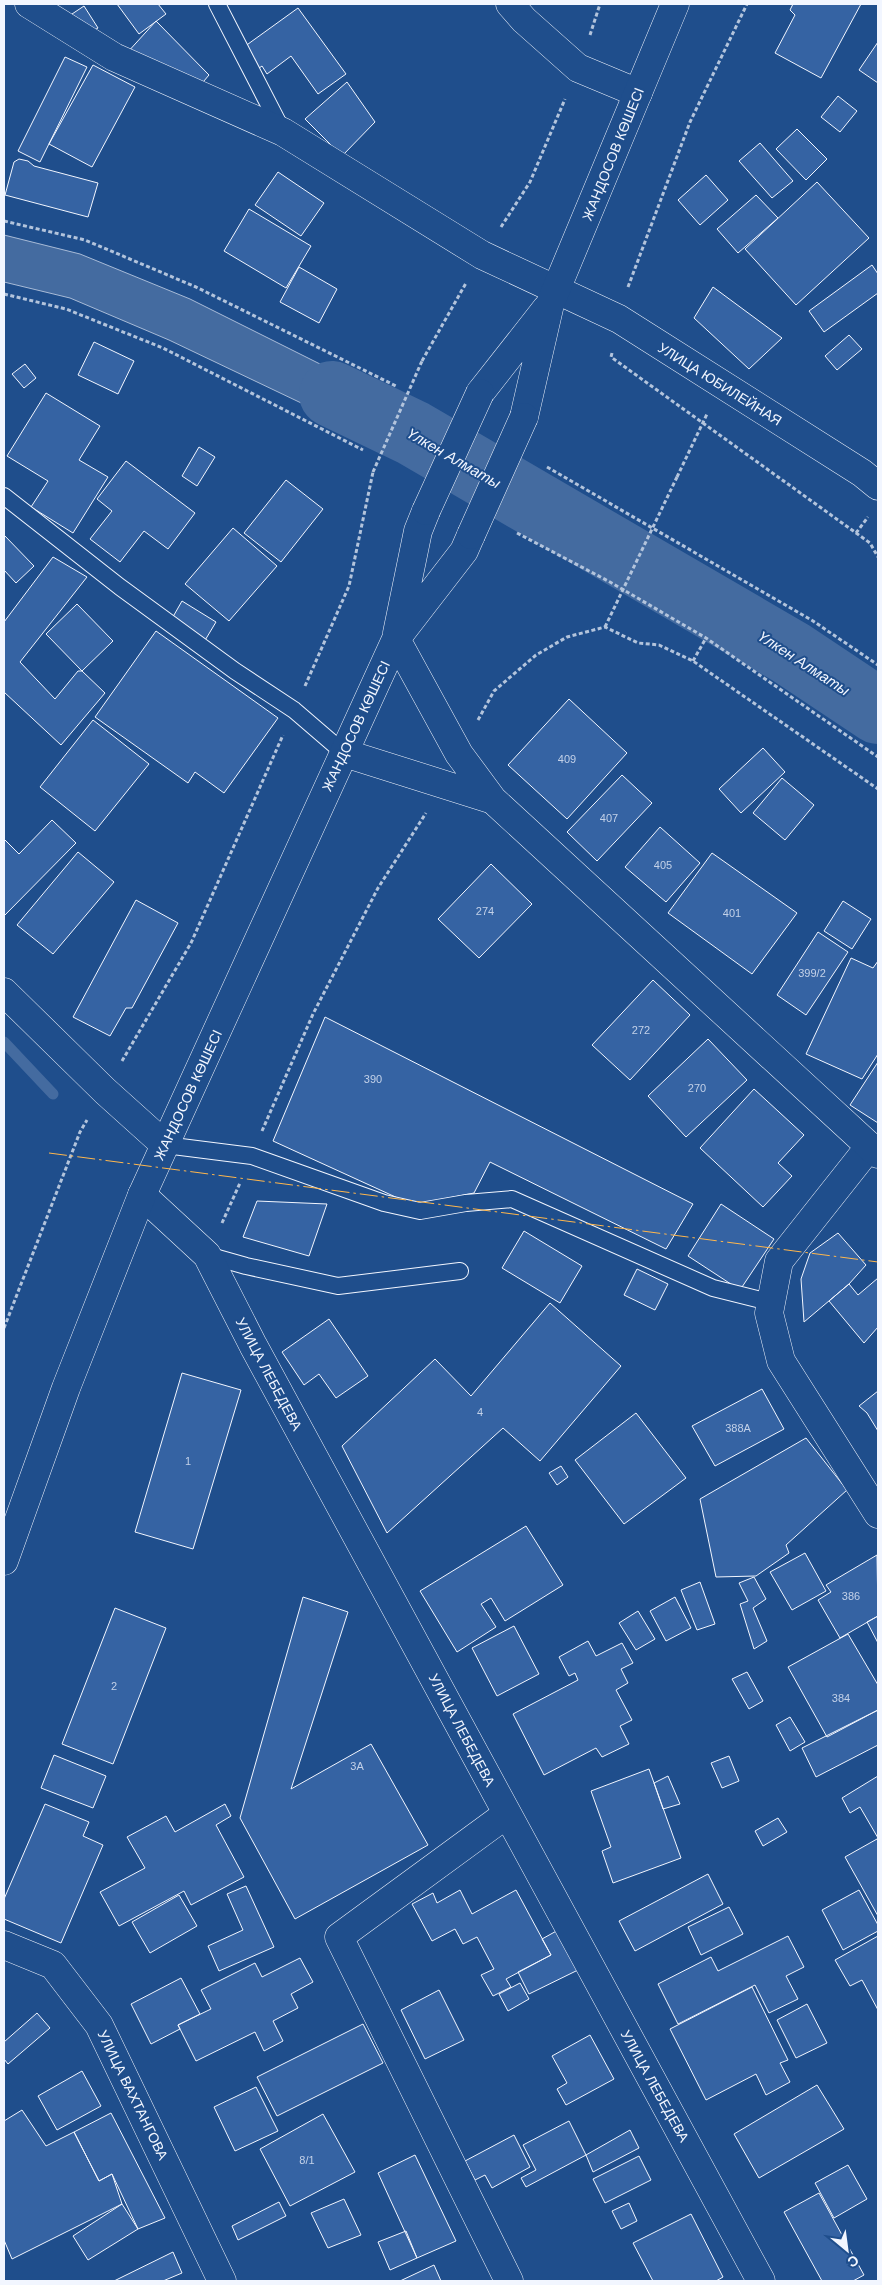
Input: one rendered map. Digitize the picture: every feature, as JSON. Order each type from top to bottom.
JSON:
[{"type":"street","name":"УЛИЦА ЮБИЛЕЙНАЯ","points":[[29,4],[114,57],[283,132],[482,255],[554,297],[619,319],[862,473],[878,486]]},
{"type":"street","points":[[510,4],[524,20],[578,68],[638,94]]},
{"type":"street","name":"ЖАНДОСОВ КӨШЕСІ","points":[[396,639],[464,551],[524,417],[554,297],[675,4]]},
{"type":"street","name":"ЖАНДОСОВ КӨШЕСІ","points":[[4,1560],[66,1388],[142,1195],[396,639],[418,530],[426,511],[480,393],[554,297]]},
{"type":"street","points":[[396,639],[459,754],[493,800],[874,1150],[779,1261],[769,1313],[781,1361],[878,1514]]},
{"type":"street","points":[[344,753],[493,800]]},
{"type":"street","points":[[4,992],[105,1091],[165,1144]]},
{"type":"street","name":"УЛИЦА ЛЕБЕДЕВА","points":[[142,1195],[207,1255],[253,1345],[762,2281]]},
{"type":"street","points":[[507,1814],[339,1937],[509,2281]]},
{"type":"street","name":"УЛИЦА ВАХТАНГОВА","points":[[4,1944],[53,1965],[99,2025],[222,2281]]},
{"type":"lane","points":[[217,4],[283,132]]},
{"type":"lane","points":[[4,496],[120,587],[235,671],[294,710],[344,753]]},
{"type":"lane","points":[[165,1144],[252,1156],[384,1203],[420,1211],[466,1203],[512,1199],[713,1288],[772,1303]]},
{"type":"lane","points":[[207,1255],[246,1266],[338,1286],[460,1271]]},
{"type":"path","points":[[4,1328],[80,1132],[191,943],[349,586],[373,472],[422,361],[482,255],[530,182],[578,68],[600,4]]},
{"type":"path","points":[[747,4],[690,122],[628,287],[611,357],[870,543],[878,557]]},
{"type":"path","points":[[4,221],[85,240],[196,287],[396,386]]},
{"type":"path","points":[[4,294],[66,309],[163,348],[363,450]]},
{"type":"path","points":[[605,628],[721,385]]},
{"type":"path","points":[[547,467],[813,621],[878,666]]},
{"type":"path","points":[[517,532],[610,582],[706,638],[878,757]]},
{"type":"path","points":[[459,754],[494,691],[536,655],[567,637],[605,628],[638,643],[659,645],[693,661],[878,788]]},
{"type":"path","points":[[693,661],[706,638]]},
{"type":"path","points":[[207,1255],[314,1014],[378,888],[445,784]]},
{"type":"water","points":[[4,235],[80,254],[190,299],[422,415],[404,452],[169,340],[70,298],[4,282]]},
{"type":"building","points":[[117,4],[158,4],[166,14],[139,34]]},
{"type":"building","points":[[793,4],[861,4],[821,78],[775,53],[795,15],[790,10]]},
{"type":"building","points":[[84,6],[98,28],[88,34],[72,14]]},
{"type":"building","points":[[298,8],[346,74],[318,94],[291,56],[267,74],[262,66],[252,73],[237,52]]},
{"type":"building","points":[[156,21],[209,75],[198,88],[126,54]]},
{"type":"building","points":[[878,42],[878,83],[859,70]]},
{"type":"building","points":[[65,57],[87,67],[40,162],[18,151]]},
{"type":"building","points":[[93,65],[135,87],[92,167],[49,144]]},
{"type":"building","points":[[347,82],[375,122],[342,156],[305,119]]},
{"type":"building","points":[[838,96],[857,111],[840,132],[821,117]]},
{"type":"building","points":[[797,129],[827,159],[806,180],[776,149]]},
{"type":"building","points":[[760,143],[793,181],[772,198],[739,161]]},
{"type":"building","points":[[19,159],[28,161],[34,166],[98,183],[88,217],[5,195],[14,162]]},
{"type":"building","points":[[278,172],[324,203],[301,236],[255,205]]},
{"type":"building","points":[[706,175],[728,200],[700,225],[678,200]]},
{"type":"building","points":[[817,182],[869,238],[796,305],[745,249]]},
{"type":"building","points":[[756,195],[778,218],[738,253],[717,229]]},
{"type":"building","points":[[249,209],[311,246],[286,288],[224,251]]},
{"type":"building","points":[[872,265],[878,274],[878,293],[824,332],[809,311]]},
{"type":"building","points":[[299,267],[337,289],[319,323],[280,302]]},
{"type":"building","points":[[713,287],[782,338],[749,369],[694,318]]},
{"type":"building","points":[[849,335],[862,349],[837,370],[825,356]]},
{"type":"building","points":[[94,342],[134,361],[118,394],[78,375]]},
{"type":"building","points":[[25,364],[36,378],[24,388],[12,374]]},
{"type":"building","points":[[46,393],[100,426],[79,460],[108,477],[73,533],[31,507],[48,481],[7,456]]},
{"type":"building","points":[[199,447],[215,457],[197,486],[182,476]]},
{"type":"building","points":[[126,461],[195,513],[168,549],[144,531],[120,562],[90,539],[112,511],[97,499]]},
{"type":"building","points":[[286,480],[323,509],[281,562],[244,533]]},
{"type":"building","points":[[233,528],[277,566],[229,621],[185,584]]},
{"type":"building","points":[[4,535],[34,566],[16,583],[4,570]]},
{"type":"building","points":[[53,557],[87,577],[20,662],[55,699],[78,671],[82,671],[105,693],[61,745],[4,692],[4,622]]},
{"type":"building","points":[[182,601],[216,622],[204,642],[170,622]]},
{"type":"building","points":[[77,604],[113,641],[82,671],[46,634]]},
{"type":"building","points":[[156,631],[278,718],[224,793],[195,772],[188,783],[95,717]]},
{"type":"building","points":[[569,699],[627,753],[567,819],[508,765]]},
{"type":"building","points":[[93,720],[149,764],[95,831],[40,787]]},
{"type":"building","points":[[763,748],[785,772],[741,813],[719,789]]},
{"type":"building","points":[[622,775],[652,803],[597,861],[567,832]]},
{"type":"building","points":[[782,778],[814,805],[785,840],[753,813]]},
{"type":"building","points":[[52,820],[76,843],[4,916],[4,839],[19,854]]},
{"type":"building","points":[[660,827],[700,863],[666,902],[625,867]]},
{"type":"building","points":[[78,852],[114,882],[53,954],[17,925]]},
{"type":"building","points":[[712,853],[797,913],[752,974],[668,913]]},
{"type":"building","points":[[491,864],[532,904],[479,958],[438,919]]},
{"type":"building","points":[[136,900],[178,923],[132,1008],[126,1008],[110,1036],[73,1017]]},
{"type":"building","points":[[843,901],[871,919],[852,949],[824,931]]},
{"type":"building","points":[[818,932],[848,952],[806,1015],[777,995]]},
{"type":"building","points":[[851,958],[873,968],[878,961],[878,1054],[862,1079],[806,1054]]},
{"type":"building","points":[[653,980],[690,1015],[630,1080],[592,1045]]},
{"type":"building","points":[[325,1017],[693,1204],[666,1249],[490,1162],[474,1193],[413,1205],[273,1141]]},
{"type":"building","points":[[708,1039],[747,1080],[686,1137],[648,1096]]},
{"type":"building","points":[[878,1062],[878,1123],[850,1105]]},
{"type":"building","points":[[754,1089],[804,1135],[778,1163],[792,1176],[763,1207],[700,1148]]},
{"type":"building","points":[[257,1201],[327,1204],[309,1256],[243,1237]]},
{"type":"building","points":[[721,1204],[774,1239],[740,1290],[688,1256]]},
{"type":"building","points":[[524,1231],[582,1266],[560,1303],[502,1268]]},
{"type":"building","points":[[838,1233],[866,1265],[849,1284],[804,1322],[801,1279],[810,1253]]},
{"type":"building","points":[[637,1269],[668,1284],[655,1310],[624,1295]]},
{"type":"building","points":[[878,1278],[878,1327],[864,1343],[829,1301],[849,1284],[858,1295]]},
{"type":"building","points":[[550,1303],[621,1366],[540,1461],[503,1428],[387,1533],[342,1446],[435,1359],[471,1396]]},
{"type":"building","points":[[329,1319],[368,1376],[336,1398],[319,1374],[304,1385],[282,1352]]},
{"type":"building","points":[[182,1373],[241,1390],[193,1549],[135,1532]]},
{"type":"building","points":[[762,1389],[784,1429],[715,1466],[692,1426]]},
{"type":"building","points":[[878,1391],[878,1431],[867,1413],[859,1406]]},
{"type":"building","points":[[636,1413],[686,1478],[624,1524],[575,1460]]},
{"type":"building","points":[[806,1438],[847,1490],[786,1545],[789,1553],[756,1576],[716,1577],[700,1499]]},
{"type":"building","points":[[561,1466],[568,1477],[557,1485],[549,1473]]},
{"type":"building","points":[[526,1526],[563,1585],[505,1621],[491,1598],[481,1604],[496,1627],[457,1652],[420,1591]]},
{"type":"building","points":[[805,1553],[826,1591],[792,1610],[770,1572]]},
{"type":"building","points":[[877,1555],[878,1616],[840,1638],[818,1600],[831,1592],[826,1585]]},
{"type":"building","points":[[754,1577],[766,1599],[753,1608],[767,1641],[754,1649],[740,1604],[748,1601],[739,1583]]},
{"type":"building","points":[[700,1582],[715,1624],[697,1630],[681,1590]]},
{"type":"building","points":[[303,1597],[348,1612],[291,1789],[371,1744],[428,1845],[295,1919],[240,1818]]},
{"type":"building","points":[[675,1597],[691,1628],[666,1641],[650,1611]]},
{"type":"building","points":[[115,1608],[166,1628],[113,1764],[62,1744]]},
{"type":"building","points":[[638,1611],[655,1639],[636,1650],[619,1623]]},
{"type":"building","points":[[878,1616],[878,1643],[867,1622]]},
{"type":"building","points":[[514,1626],[539,1674],[497,1696],[472,1648]]},
{"type":"building","points":[[848,1634],[878,1685],[878,1710],[827,1737],[788,1667]]},
{"type":"building","points":[[588,1641],[596,1656],[622,1643],[633,1663],[621,1669],[628,1683],[616,1690],[632,1720],[620,1726],[629,1744],[602,1757],[596,1748],[544,1775],[513,1714],[578,1680],[575,1673],[569,1676],[559,1657]]},
{"type":"building","points":[[747,1672],[763,1701],[749,1709],[732,1679]]},
{"type":"building","points":[[878,1710],[878,1745],[816,1777],[802,1748]]},
{"type":"building","points":[[790,1717],[805,1742],[790,1751],[776,1725]]},
{"type":"building","points":[[54,1755],[106,1776],[93,1808],[41,1788]]},
{"type":"building","points":[[729,1756],[739,1781],[722,1788],[711,1763]]},
{"type":"building","points":[[649,1769],[681,1858],[613,1883],[602,1851],[611,1847],[591,1791]]},
{"type":"building","points":[[668,1776],[680,1804],[663,1809],[654,1783]]},
{"type":"building","points":[[878,1776],[878,1838],[860,1807],[850,1813],[842,1798]]},
{"type":"building","points":[[45,1804],[89,1822],[83,1836],[103,1845],[61,1943],[4,1919],[4,1899]]},
{"type":"building","points":[[225,1804],[231,1816],[216,1825],[244,1877],[191,1905],[184,1891],[119,1926],[100,1892],[145,1868],[127,1837],[166,1816],[175,1832]]},
{"type":"building","points":[[778,1818],[787,1832],[763,1846],[755,1831]]},
{"type":"building","points":[[877,1839],[878,1841],[878,1916],[845,1857]]},
{"type":"building","points":[[708,1874],[723,1904],[635,1951],[619,1921]]},
{"type":"building","points":[[246,1886],[274,1947],[219,1971],[208,1946],[243,1930],[227,1894]]},
{"type":"building","points":[[460,1890],[472,1914],[516,1890],[551,1955],[506,1979],[511,1987],[493,1996],[481,1975],[494,1969],[477,1937],[463,1944],[455,1929],[432,1941],[412,1904],[433,1893],[437,1903]]},
{"type":"building","points":[[859,1890],[878,1925],[878,1931],[843,1950],[822,1910]]},
{"type":"building","points":[[179,1895],[197,1926],[150,1953],[132,1922]]},
{"type":"building","points":[[729,1907],[743,1934],[701,1955],[688,1927]]},
{"type":"building","points":[[560,1929],[580,1969],[529,1994],[518,1972],[551,1955],[542,1939]]},
{"type":"building","points":[[788,1936],[804,1967],[786,1976],[798,1999],[769,2013],[755,1985],[678,2024],[658,1984],[711,1957],[718,1971]]},
{"type":"building","points":[[878,1936],[878,2010],[862,1980],[850,1986],[835,1960]]},
{"type":"building","points":[[300,1958],[313,1982],[291,1994],[298,2008],[273,2021],[283,2041],[264,2051],[255,2032],[196,2061],[178,2025],[211,2009],[201,1990],[255,1963],[262,1977]]},
{"type":"building","points":[[181,1978],[200,2014],[178,2025],[180,2029],[151,2044],[131,2004]]},
{"type":"building","points":[[520,1983],[529,1999],[508,2011],[499,1994]]},
{"type":"building","points":[[752,1987],[788,2060],[780,2063],[790,2082],[766,2095],[756,2074],[706,2100],[670,2029]]},
{"type":"building","points":[[439,1990],[464,2040],[425,2059],[401,2010]]},
{"type":"building","points":[[807,2004],[827,2043],[796,2058],[777,2020]]},
{"type":"building","points":[[37,2013],[50,2028],[8,2064],[4,2059],[4,2042]]},
{"type":"building","points":[[363,2024],[383,2063],[277,2116],[257,2077]]},
{"type":"building","points":[[590,2035],[614,2079],[566,2105],[557,2089],[567,2083],[552,2056]]},
{"type":"building","points":[[82,2071],[101,2106],[57,2130],[38,2096]]},
{"type":"building","points":[[817,2085],[844,2129],[759,2178],[734,2134]]},
{"type":"building","points":[[256,2087],[278,2131],[235,2151],[214,2107]]},
{"type":"building","points":[[22,2110],[46,2146],[74,2132],[99,2181],[112,2174],[122,2204],[12,2259],[4,2240],[4,2121]]},
{"type":"building","points":[[111,2113],[165,2218],[138,2229],[112,2174],[99,2181],[74,2132]]},
{"type":"building","points":[[323,2114],[355,2172],[290,2206],[260,2149]]},
{"type":"building","points":[[569,2121],[586,2155],[526,2187],[521,2178],[536,2170],[523,2145]]},
{"type":"building","points":[[630,2130],[639,2148],[593,2172],[586,2155]]},
{"type":"building","points":[[514,2135],[530,2167],[492,2188],[485,2175],[475,2180],[465,2161]]},
{"type":"building","points":[[415,2155],[456,2241],[417,2258],[378,2173]]},
{"type":"building","points":[[639,2156],[651,2180],[605,2203],[593,2179]]},
{"type":"building","points":[[848,2165],[867,2199],[834,2218],[815,2183]]},
{"type":"building","points":[[819,2193],[864,2275],[853,2281],[822,2281],[784,2212]]},
{"type":"building","points":[[344,2199],[361,2235],[328,2248],[311,2213]]},
{"type":"building","points":[[279,2202],[286,2216],[238,2240],[232,2226]]},
{"type":"building","points":[[629,2203],[637,2221],[621,2229],[612,2211]]},
{"type":"building","points":[[122,2204],[138,2229],[88,2260],[73,2236]]},
{"type":"building","points":[[691,2214],[723,2277],[716,2281],[653,2281],[633,2243]]},
{"type":"building","points":[[406,2231],[417,2258],[390,2270],[378,2242]]},
{"type":"building","points":[[173,2252],[182,2273],[163,2281],[114,2281]]},
{"type":"building","points":[[434,2265],[441,2281],[400,2281]]},
{"type":"waterway","name":"Үлкен Алматы","points":[[332,394],[413,433],[791,653],[878,711]]},
{"type":"waterway","points":[[4,1042],[53,1094]]},
{"type":"power","points":[[49,1153],[878,1262]]}]
